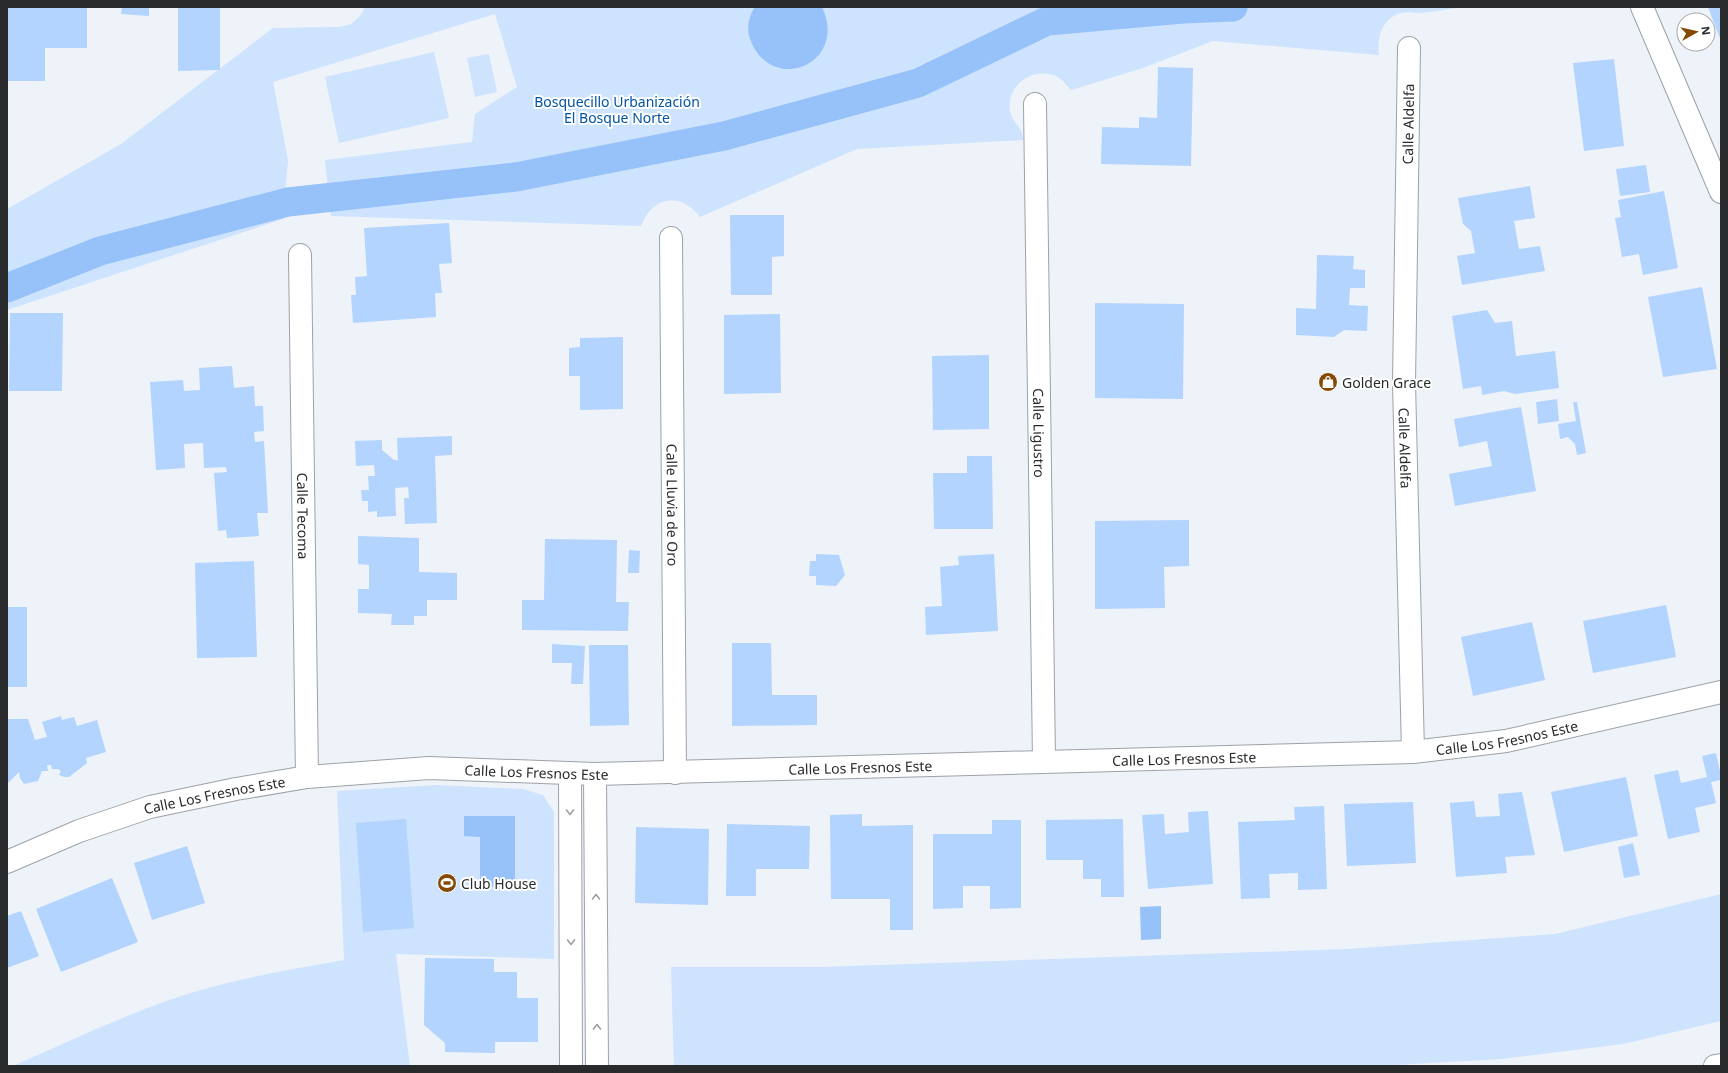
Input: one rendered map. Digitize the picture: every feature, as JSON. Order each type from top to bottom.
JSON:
[{"type":"street","points":[[1642,7],[1721,192]]},
{"type":"street","name":"Calle Aldelfa","points":[[1409,48],[1404,383],[1413,752]]},
{"type":"street","name":"Calle Ligustro","points":[[1035,104],[1044,761]]},
{"type":"street","name":"Calle Lluvia de Oro","points":[[672,238],[675,773]]},
{"type":"street","name":"Calle Tecoma","points":[[300,255],[307,777]]},
{"type":"street","name":"Calle Los Fresnos Este","points":[[7,862],[79,831],[150,807],[236,789],[307,777],[429,768],[595,774],[675,773],[1044,761],[1413,752],[1506,741],[1721,692]]},
{"type":"street","points":[[570,773],[571,1066]]},
{"type":"street","points":[[595,774],[597,1066]]},
{"type":"street","points":[[1715,1066],[1721,1064]]},
{"type":"green space","name":"Bosquecillo Urbanización El Bosque Norte","points":[[365,7],[1462,7],[1424,13],[1407,12],[1392,17],[1387,21],[1380,33],[1378,47],[1379,55],[1213,41],[1140,69],[1071,90],[1056,76],[1041,73],[1020,82],[1015,87],[1012,94],[1010,102],[1011,115],[1023,135],[1023,140],[857,149],[700,217],[684,203],[668,200],[659,203],[652,208],[641,226],[331,216],[325,160],[472,142],[475,114],[517,87],[495,14],[273,82],[288,160],[283,219],[7,310],[7,209],[121,144],[273,28],[339,27],[351,24],[360,16]]},
{"type":"green space","points":[[434,52],[449,118],[339,143],[325,77]]},
{"type":"green space","points":[[489,54],[497,92],[475,97],[467,58]]},
{"type":"green space","points":[[437,785],[523,789],[543,795],[554,812],[554,959],[396,954],[410,1066],[13,1066],[112,1022],[193,992],[236,981],[344,960],[337,791]]},
{"type":"green space","points":[[1721,894],[1721,1021],[1623,1044],[1501,1059],[1378,1066],[674,1066],[671,967],[822,967],[1347,949],[1555,934]]},
{"type":"water","points":[[755,7],[822,7],[828,27],[825,44],[817,57],[804,66],[789,69],[774,66],[760,56],[750,39],[748,31],[750,18]]},
{"type":"water","points":[[464,816],[515,816],[515,887],[480,887],[480,837],[464,836]]},
{"type":"water","points":[[1161,906],[1161,939],[1141,940],[1140,907]]},
{"type":"building","points":[[7,7],[87,7],[87,48],[45,48],[45,81],[7,81]]},
{"type":"building","points":[[122,7],[149,7],[149,16],[121,14]]},
{"type":"building","points":[[178,7],[220,7],[220,70],[178,71]]},
{"type":"building","points":[[1708,7],[1721,7],[1721,41],[1716,28],[1716,12],[1710,12]]},
{"type":"building","points":[[1614,59],[1624,146],[1584,151],[1573,63]]},
{"type":"building","points":[[1158,67],[1193,68],[1191,166],[1101,164],[1102,127],[1139,128],[1139,117],[1157,118]]},
{"type":"building","points":[[1646,165],[1650,192],[1620,196],[1616,169]]},
{"type":"building","points":[[1530,186],[1535,218],[1514,221],[1519,249],[1540,246],[1545,271],[1462,285],[1457,256],[1475,253],[1471,231],[1463,224],[1458,198]]},
{"type":"building","points":[[1664,191],[1678,268],[1643,275],[1639,254],[1622,257],[1615,218],[1621,217],[1618,200]]},
{"type":"building","points":[[730,215],[784,215],[784,256],[772,257],[772,295],[731,295]]},
{"type":"building","points":[[449,223],[452,263],[439,264],[442,293],[435,293],[436,317],[353,323],[351,295],[356,295],[355,277],[367,276],[364,228]]},
{"type":"building","points":[[1317,255],[1354,256],[1353,269],[1365,270],[1365,288],[1350,288],[1349,305],[1368,306],[1367,331],[1344,330],[1334,337],[1296,335],[1296,308],[1316,309]]},
{"type":"building","points":[[1702,287],[1717,369],[1663,377],[1648,297]]},
{"type":"building","points":[[1095,303],[1184,304],[1183,399],[1095,398]]},
{"type":"building","points":[[1487,310],[1495,323],[1512,321],[1516,356],[1555,351],[1559,388],[1515,394],[1504,391],[1482,395],[1481,386],[1463,389],[1452,316]]},
{"type":"building","points":[[10,313],[63,313],[62,391],[9,391]]},
{"type":"building","points":[[780,314],[781,393],[724,394],[724,315]]},
{"type":"building","points":[[623,337],[623,409],[580,410],[580,376],[569,376],[569,348],[580,347],[580,338]]},
{"type":"building","points":[[989,355],[989,429],[933,430],[932,356]]},
{"type":"building","points":[[232,366],[234,388],[254,386],[255,406],[263,406],[264,431],[254,432],[255,442],[264,441],[268,513],[257,513],[259,536],[227,538],[226,530],[218,531],[214,473],[227,472],[226,467],[204,468],[203,443],[184,444],[185,468],[156,470],[150,382],[183,380],[184,391],[200,390],[199,368]]},
{"type":"building","points":[[1557,399],[1559,421],[1538,424],[1536,402]]},
{"type":"building","points":[[1573,402],[1577,402],[1586,453],[1577,455],[1575,444],[1568,437],[1560,439],[1558,424],[1576,421]]},
{"type":"building","points":[[1521,407],[1536,491],[1455,506],[1449,474],[1492,466],[1487,441],[1459,447],[1454,419]]},
{"type":"building","points":[[452,436],[452,455],[435,456],[437,523],[405,524],[404,498],[409,498],[408,487],[395,488],[396,516],[377,517],[377,511],[368,512],[368,501],[362,501],[361,490],[369,490],[368,476],[375,476],[374,465],[356,466],[355,441],[382,440],[382,450],[394,460],[398,460],[397,438]]},
{"type":"building","points":[[967,456],[992,456],[993,529],[934,529],[933,473],[967,473]]},
{"type":"building","points":[[1189,520],[1189,566],[1164,567],[1165,608],[1095,609],[1095,521]]},
{"type":"building","points":[[358,536],[419,538],[419,572],[457,573],[457,600],[427,600],[427,616],[414,616],[414,625],[391,625],[392,614],[358,613],[358,589],[369,589],[369,565],[358,564]]},
{"type":"building","points":[[545,539],[617,540],[616,602],[629,602],[628,631],[522,630],[522,600],[544,600]]},
{"type":"building","points":[[629,550],[640,551],[639,573],[628,573]]},
{"type":"building","points":[[816,554],[839,555],[845,575],[836,586],[816,585],[816,576],[809,576],[810,561],[816,561]]},
{"type":"building","points":[[994,554],[998,631],[926,635],[925,607],[942,606],[940,567],[959,565],[958,556]]},
{"type":"building","points":[[254,561],[257,657],[197,658],[195,563]]},
{"type":"building","points":[[1666,605],[1676,657],[1593,673],[1583,621]]},
{"type":"building","points":[[7,607],[27,607],[27,687],[7,687]]},
{"type":"building","points":[[1532,622],[1545,680],[1473,696],[1461,637]]},
{"type":"building","points":[[732,643],[771,643],[772,695],[817,695],[817,725],[732,726]]},
{"type":"building","points":[[552,644],[585,646],[583,684],[571,684],[572,663],[552,663]]},
{"type":"building","points":[[589,645],[628,645],[629,725],[590,726]]},
{"type":"building","points":[[61,716],[62,720],[74,717],[77,726],[97,720],[106,752],[86,758],[87,763],[69,777],[59,775],[61,771],[58,769],[52,769],[51,765],[47,765],[48,771],[42,771],[38,781],[24,784],[20,778],[19,772],[7,784],[7,719],[28,719],[35,740],[47,737],[42,722]]},
{"type":"building","points":[[1716,753],[1721,780],[1711,782],[1716,803],[1695,808],[1700,832],[1668,839],[1654,775],[1678,770],[1681,783],[1707,777],[1702,756]]},
{"type":"building","points":[[1626,777],[1638,836],[1564,852],[1551,792]]},
{"type":"building","points":[[1522,792],[1535,855],[1505,857],[1507,873],[1456,877],[1450,803],[1474,801],[1476,817],[1500,816],[1498,794]]},
{"type":"building","points":[[1413,802],[1416,863],[1347,866],[1344,804]]},
{"type":"building","points":[[1324,806],[1327,889],[1298,890],[1298,873],[1269,874],[1270,898],[1241,899],[1238,822],[1295,820],[1294,807]]},
{"type":"building","points":[[1208,811],[1213,884],[1148,889],[1142,815],[1164,814],[1165,834],[1189,832],[1188,812]]},
{"type":"building","points":[[862,814],[862,826],[913,825],[913,930],[890,930],[890,899],[831,899],[830,815]]},
{"type":"building","points":[[406,819],[414,928],[363,932],[356,823]]},
{"type":"building","points":[[1123,819],[1124,897],[1101,897],[1101,879],[1083,879],[1083,860],[1046,860],[1046,820]]},
{"type":"building","points":[[992,820],[1021,820],[1021,908],[990,909],[990,886],[963,886],[963,908],[933,909],[933,834],[992,834]]},
{"type":"building","points":[[727,824],[810,826],[809,869],[756,869],[756,896],[726,896]]},
{"type":"building","points":[[636,827],[709,829],[708,905],[635,903]]},
{"type":"building","points":[[1633,843],[1640,875],[1624,878],[1618,847]]},
{"type":"building","points":[[187,846],[205,903],[152,920],[134,863]]},
{"type":"building","points":[[112,878],[138,942],[61,972],[36,909]]},
{"type":"building","points":[[21,911],[39,956],[7,968],[7,916]]},
{"type":"building","points":[[425,958],[494,959],[494,972],[517,972],[517,998],[538,998],[538,1042],[495,1042],[495,1053],[445,1052],[445,1043],[424,1025]]},
{"type":"waterway","points":[[7,288],[100,251],[288,202],[516,177],[724,136],[918,83],[1047,21],[1183,9],[1233,7]]},
{"type":"place","name":"Golden Grace","points":[[1328,382]]},
{"type":"place","name":"Club House","points":[[447,883]]}]
